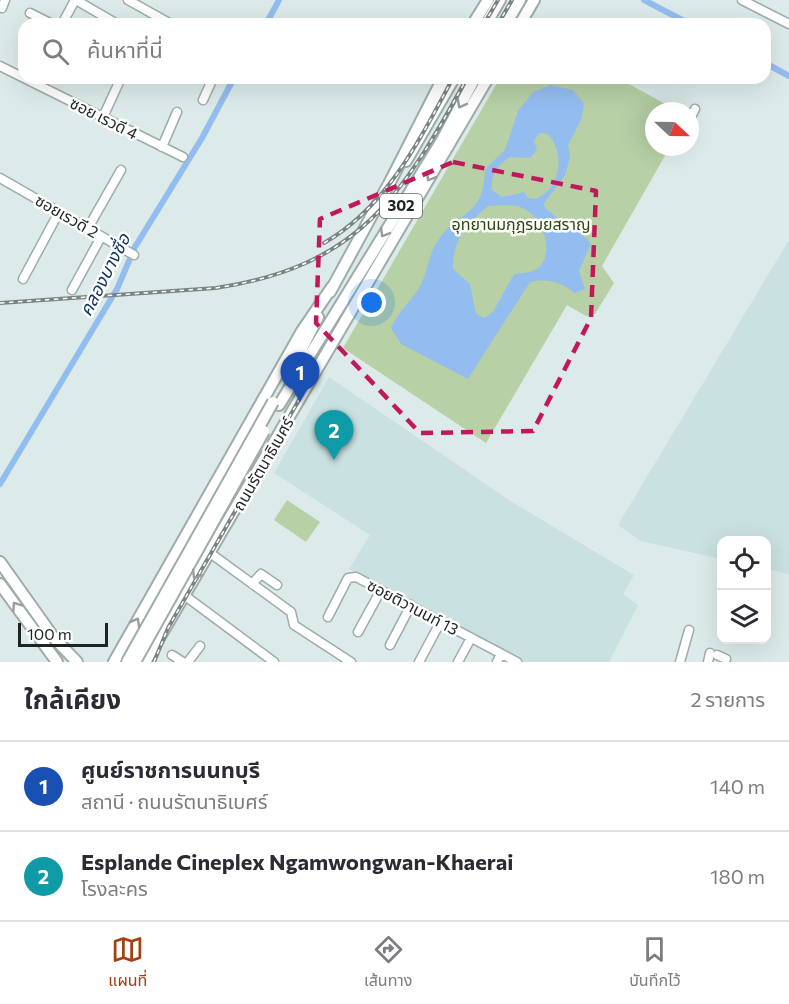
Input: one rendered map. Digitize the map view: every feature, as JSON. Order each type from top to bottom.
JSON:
[{"type":"main road","points":[[477,18],[488,0]]},
{"type":"main road","points":[[490,18],[500,0]]},
{"type":"main road","points":[[510,18],[520,0]]},
{"type":"main road","points":[[524,18],[534,0]]},
{"type":"main road","name":"ถนนรัตนาธิเบศร์","points":[[133,662],[276,403],[332,287],[392,180],[440,84]]},
{"type":"main road","name":"ถนนรัตนาธิเบศร์","points":[[392,180],[406,161],[451,84]]},
{"type":"main road","name":"ถนนรัตนาธิเบศร์","points":[[127,662],[276,403],[480,84]]},
{"type":"main road","name":"ถนนรัตนาธิเบศร์","points":[[147,662],[343,326],[480,84]]},
{"type":"main road","name":"ถนนรัตนาธิเบศร์","points":[[114,662],[313,312],[332,287]]},
{"type":"main road","points":[[0,562],[54,638],[77,662]]},
{"type":"main road","points":[[159,582],[158,596],[165,603],[175,604],[184,596]]},
{"type":"main road","points":[[0,584],[57,662]]},
{"type":"main road","points":[[133,662],[143,641],[164,630]]},
{"type":"street","points":[[65,18],[75,0],[106,18]]},
{"type":"street","points":[[128,0],[160,18]]},
{"type":"street","points":[[742,0],[789,24]]},
{"type":"street","points":[[30,13],[40,18]]},
{"type":"street","name":"ซอย เรวดี 4","points":[[0,66],[18,75]]},
{"type":"street","name":"ซอย เรวดี 4","points":[[36,84],[183,157]]},
{"type":"street","points":[[103,117],[118,84]]},
{"type":"street","points":[[203,100],[210,84]]},
{"type":"street","points":[[162,147],[177,112]]},
{"type":"street","points":[[88,228],[121,170]]},
{"type":"street","name":"ซอยเรวดี 2","points":[[0,178],[134,255]]},
{"type":"street","points":[[23,279],[59,212]]},
{"type":"street","points":[[72,290],[101,237]]},
{"type":"street","points":[[210,554],[291,612],[294,625],[351,662]]},
{"type":"street","points":[[252,584],[261,574],[277,585]]},
{"type":"street","name":"ซอยติวานนท์ 13","points":[[328,617],[348,578],[356,577],[441,621],[471,638],[499,658],[517,662]]},
{"type":"street","points":[[358,632],[381,590]]},
{"type":"street","points":[[184,596],[274,662]]},
{"type":"street","points":[[390,645],[411,605]]},
{"type":"street","points":[[419,662],[441,621]]},
{"type":"street","points":[[680,662],[689,630]]},
{"type":"street","points":[[458,662],[471,638]]},
{"type":"street","points":[[188,662],[200,646]]},
{"type":"street","points":[[172,655],[183,662]]},
{"type":"street","points":[[712,657],[728,661]]},
{"type":"highlighted area","points":[[453,162],[596,191],[591,318],[533,431],[420,433],[316,323],[320,219]]},
{"type":"shaded area","points":[[789,240],[789,574],[771,570],[771,536],[717,536],[717,558],[641,541],[618,525]]},
{"type":"shaded area","points":[[329,377],[509,500],[634,575],[623,594],[638,605],[609,662],[523,662],[349,569],[370,535],[274,473]]},
{"type":"green space","name":"อุทยานมกุฎรมยสราญ","points":[[497,84],[629,84],[662,102],[645,102],[645,156],[665,156],[602,266],[614,283],[595,314],[586,316],[567,305],[486,443],[343,348]]},
{"type":"green space","points":[[287,500],[320,522],[306,542],[274,520]]},
{"type":"water","points":[[551,85],[573,90],[584,104],[581,120],[568,145],[570,158],[565,175],[543,205],[591,244],[579,271],[585,289],[575,293],[554,282],[543,280],[530,282],[468,379],[401,344],[391,328],[420,286],[439,239],[476,204],[484,184],[485,169],[505,150],[518,111],[533,92]],"holes":[[[539,133],[548,134],[557,151],[558,170],[551,187],[535,199],[528,198],[524,192],[502,197],[492,190],[496,170],[510,157],[530,158],[537,150],[534,141]],[[488,206],[513,206],[528,211],[541,226],[545,236],[546,255],[543,263],[537,269],[514,274],[493,312],[484,318],[476,314],[470,284],[453,269],[453,259],[458,242],[467,226]]]},
{"type":"waterway","name":"คลองบางซื่อ","points":[[269,18],[279,0]]},
{"type":"waterway","points":[[644,0],[678,18]]},
{"type":"waterway","points":[[771,66],[789,76]]},
{"type":"waterway","name":"คลองบางซื่อ","points":[[0,484],[117,289],[135,247],[202,138],[231,84]]},
{"type":"railway","points":[[488,18],[498,0]]},
{"type":"railway","points":[[502,18],[512,0]]},
{"type":"railway","points":[[324,243],[366,211],[384,191],[414,148],[450,84]]},
{"type":"railway","points":[[0,303],[216,288],[265,278],[307,262],[342,243],[371,219],[397,190],[421,158],[464,84]]},
{"type":"railway","points":[[154,662],[168,628],[299,400]]},
{"type":"place","name":"ศูนย์ราชการนนทบุรี","points":[[300,402]]},
{"type":"place","name":"Esplande Cineplex Ngamwongwan-Khaerai","points":[[334,460]]}]
